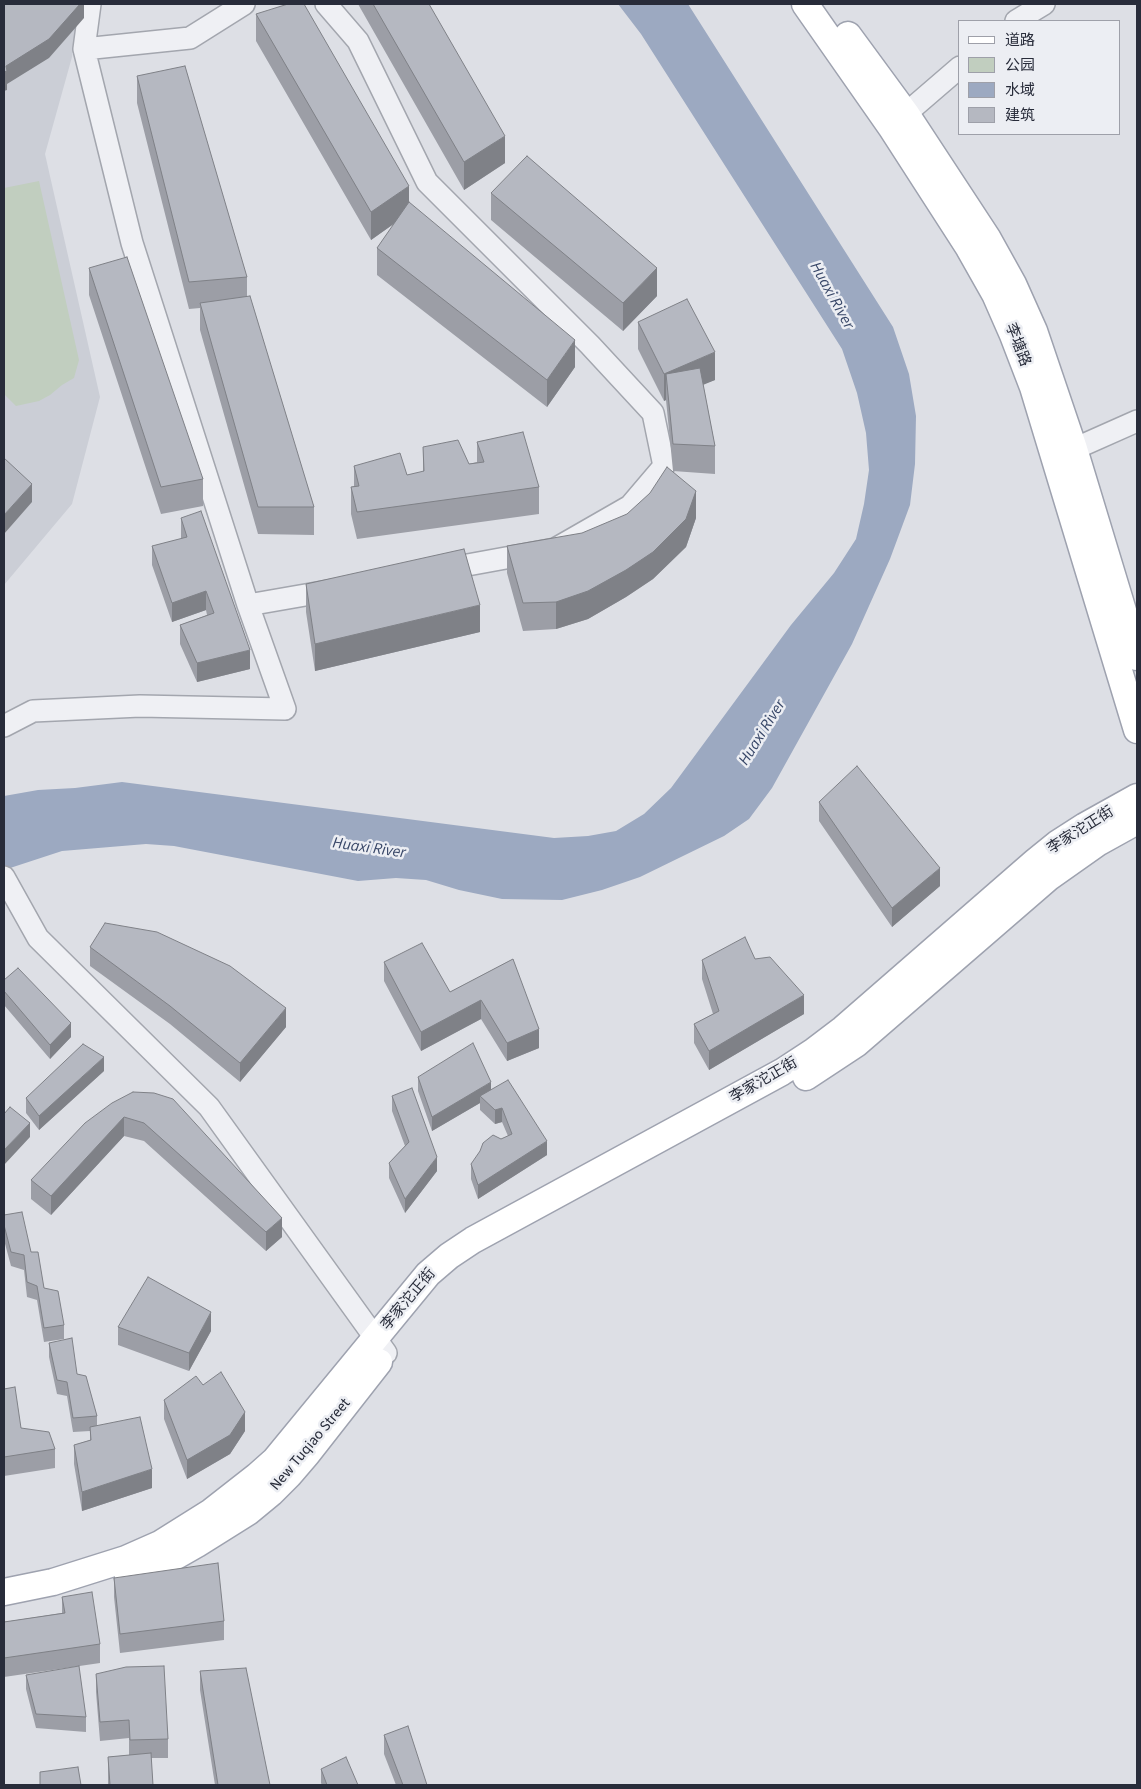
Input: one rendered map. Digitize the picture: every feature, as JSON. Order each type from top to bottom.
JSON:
[{"type":"main road","name":"李塘路","points":[[805,4],[898,120],[988,239],[1013,284],[1034,331],[1074,449],[1137,656]]},
{"type":"main road","name":"李塘路","points":[[826,4],[898,120],[995,294],[1014,335],[1036,397],[1137,730]]},
{"type":"main road","name":"李家沱正街","points":[[381,1346],[428,1274],[449,1256],[472,1240],[782,1072],[814,1051],[843,1029],[1036,861],[1085,826],[1137,797]]},
{"type":"main road","name":"李家沱正街","points":[[381,1346],[439,1282],[458,1266],[480,1252],[795,1084],[856,1044],[1048,878],[1099,842],[1137,821]]},
{"type":"main road","name":"New Tuqiao Street","points":[[4,1592],[53,1582],[126,1559],[160,1544],[211,1512],[275,1460],[381,1346]]},
{"type":"main road","name":"New Tuqiao Street","points":[[4,1609],[58,1599],[134,1575],[169,1560],[222,1529],[255,1506],[289,1475],[381,1346]]},
{"type":"street","points":[[4,726],[33,710],[140,706],[285,709],[248,605],[132,243],[84,49],[90,4]]},
{"type":"street","points":[[84,49],[190,38],[244,4]]},
{"type":"street","points":[[326,4],[358,41],[427,182],[590,345],[653,413],[664,466],[630,506],[555,549],[421,574]]},
{"type":"street","points":[[1018,20],[1044,4]]},
{"type":"street","points":[[898,120],[958,69]]},
{"type":"street","points":[[1074,449],[1137,421]]},
{"type":"street","points":[[248,605],[354,586]]},
{"type":"street","points":[[4,877],[38,938],[209,1107],[381,1346]]},
{"type":"shaded area","points":[[4,4],[78,4],[72,57],[45,154],[100,397],[72,504],[4,585]]},
{"type":"green space","points":[[39,181],[79,360],[74,378],[39,401],[16,406],[4,394],[4,188]]},
{"type":"water","name":"Huaxi River","points":[[618,4],[688,4],[893,327],[909,374],[916,416],[915,464],[910,505],[890,559],[852,644],[772,788],[749,819],[724,836],[640,877],[602,890],[562,900],[502,899],[459,890],[426,880],[396,878],[358,881],[174,846],[146,844],[62,851],[4,870],[4,796],[38,790],[75,788],[122,782],[554,838],[588,836],[616,831],[644,814],[671,788],[791,625],[834,573],[856,539],[869,470],[866,433],[857,393],[842,349],[641,34]]},
{"type":"building","points":[[4,4],[80,4],[49,39],[6,66],[7,71],[4,72]]},
{"type":"building","points":[[288,4],[304,4],[409,186],[371,212],[256,14]]},
{"type":"building","points":[[373,4],[429,4],[505,136],[464,162]]},
{"type":"building","points":[[185,66],[247,277],[189,282],[137,76]]},
{"type":"building","points":[[527,156],[657,268],[623,303],[491,193]]},
{"type":"building","points":[[409,202],[575,340],[547,380],[377,248]]},
{"type":"building","points":[[127,257],[203,479],[161,487],[89,268]]},
{"type":"building","points":[[250,296],[314,507],[258,507],[200,303]]},
{"type":"building","points":[[687,299],[715,352],[664,374],[638,322]]},
{"type":"building","points":[[700,368],[715,446],[673,444],[666,374]]},
{"type":"building","points":[[523,432],[539,487],[357,512],[351,487],[359,486],[354,466],[400,453],[407,475],[424,471],[423,447],[458,440],[469,464],[484,462],[477,442]]},
{"type":"building","points":[[4,458],[32,484],[4,515]]},
{"type":"building","points":[[667,467],[696,491],[686,519],[653,552],[626,570],[588,591],[556,602],[523,603],[507,546],[582,533],[627,514],[650,493]]},
{"type":"building","points":[[201,511],[250,650],[197,663],[180,625],[214,613],[206,591],[172,603],[152,546],[187,537],[181,518]]},
{"type":"building","points":[[464,549],[480,605],[315,644],[306,584]]},
{"type":"building","points":[[857,766],[940,868],[892,908],[819,802]]},
{"type":"building","points":[[105,923],[157,932],[230,966],[286,1008],[240,1063],[170,1006],[90,947]]},
{"type":"building","points":[[745,937],[755,959],[770,957],[804,995],[709,1051],[694,1024],[719,1011],[702,960]]},
{"type":"building","points":[[422,943],[450,992],[513,959],[539,1029],[507,1043],[481,1000],[421,1032],[384,962]]},
{"type":"building","points":[[18,968],[71,1023],[50,1045],[4,991],[4,980]]},
{"type":"building","points":[[473,1043],[491,1082],[432,1117],[418,1077]]},
{"type":"building","points":[[83,1044],[104,1057],[39,1116],[26,1098]]},
{"type":"building","points":[[508,1080],[547,1141],[478,1185],[471,1164],[483,1143],[493,1135],[501,1139],[512,1134],[502,1108],[495,1110],[480,1096]]},
{"type":"building","points":[[412,1088],[437,1157],[405,1199],[389,1163],[409,1142],[392,1096]]},
{"type":"building","points":[[133,1092],[154,1093],[173,1099],[282,1218],[266,1232],[144,1123],[124,1117],[51,1196],[31,1180],[85,1123],[112,1103]]},
{"type":"building","points":[[10,1107],[30,1123],[4,1150],[4,1114]]},
{"type":"building","points":[[22,1212],[31,1252],[38,1252],[44,1288],[58,1291],[64,1325],[44,1328],[37,1286],[27,1282],[24,1255],[11,1252],[4,1225],[4,1215]]},
{"type":"building","points":[[148,1277],[211,1312],[189,1353],[118,1327]]},
{"type":"building","points":[[72,1338],[77,1374],[86,1376],[97,1416],[73,1418],[67,1382],[57,1380],[49,1343]]},
{"type":"building","points":[[221,1372],[245,1412],[230,1435],[187,1460],[164,1400],[196,1376],[203,1385]]},
{"type":"building","points":[[15,1387],[21,1428],[49,1432],[55,1449],[4,1457],[4,1389]]},
{"type":"building","points":[[140,1417],[152,1469],[82,1492],[74,1445],[91,1440],[90,1427]]},
{"type":"building","points":[[218,1563],[224,1621],[120,1634],[114,1578]]},
{"type":"building","points":[[92,1592],[100,1644],[4,1658],[4,1622],[65,1613],[62,1597]]},
{"type":"building","points":[[79,1666],[86,1717],[36,1714],[26,1675]]},
{"type":"building","points":[[164,1666],[168,1739],[130,1740],[129,1720],[100,1722],[96,1674],[126,1667]]},
{"type":"building","points":[[246,1668],[270,1785],[218,1785],[200,1671]]},
{"type":"building","points":[[408,1726],[427,1785],[403,1785],[384,1735]]},
{"type":"building","points":[[151,1753],[153,1785],[110,1785],[108,1757]]},
{"type":"building","points":[[346,1757],[358,1785],[327,1785],[321,1769]]},
{"type":"building","points":[[78,1767],[81,1785],[40,1785],[40,1772]]}]
